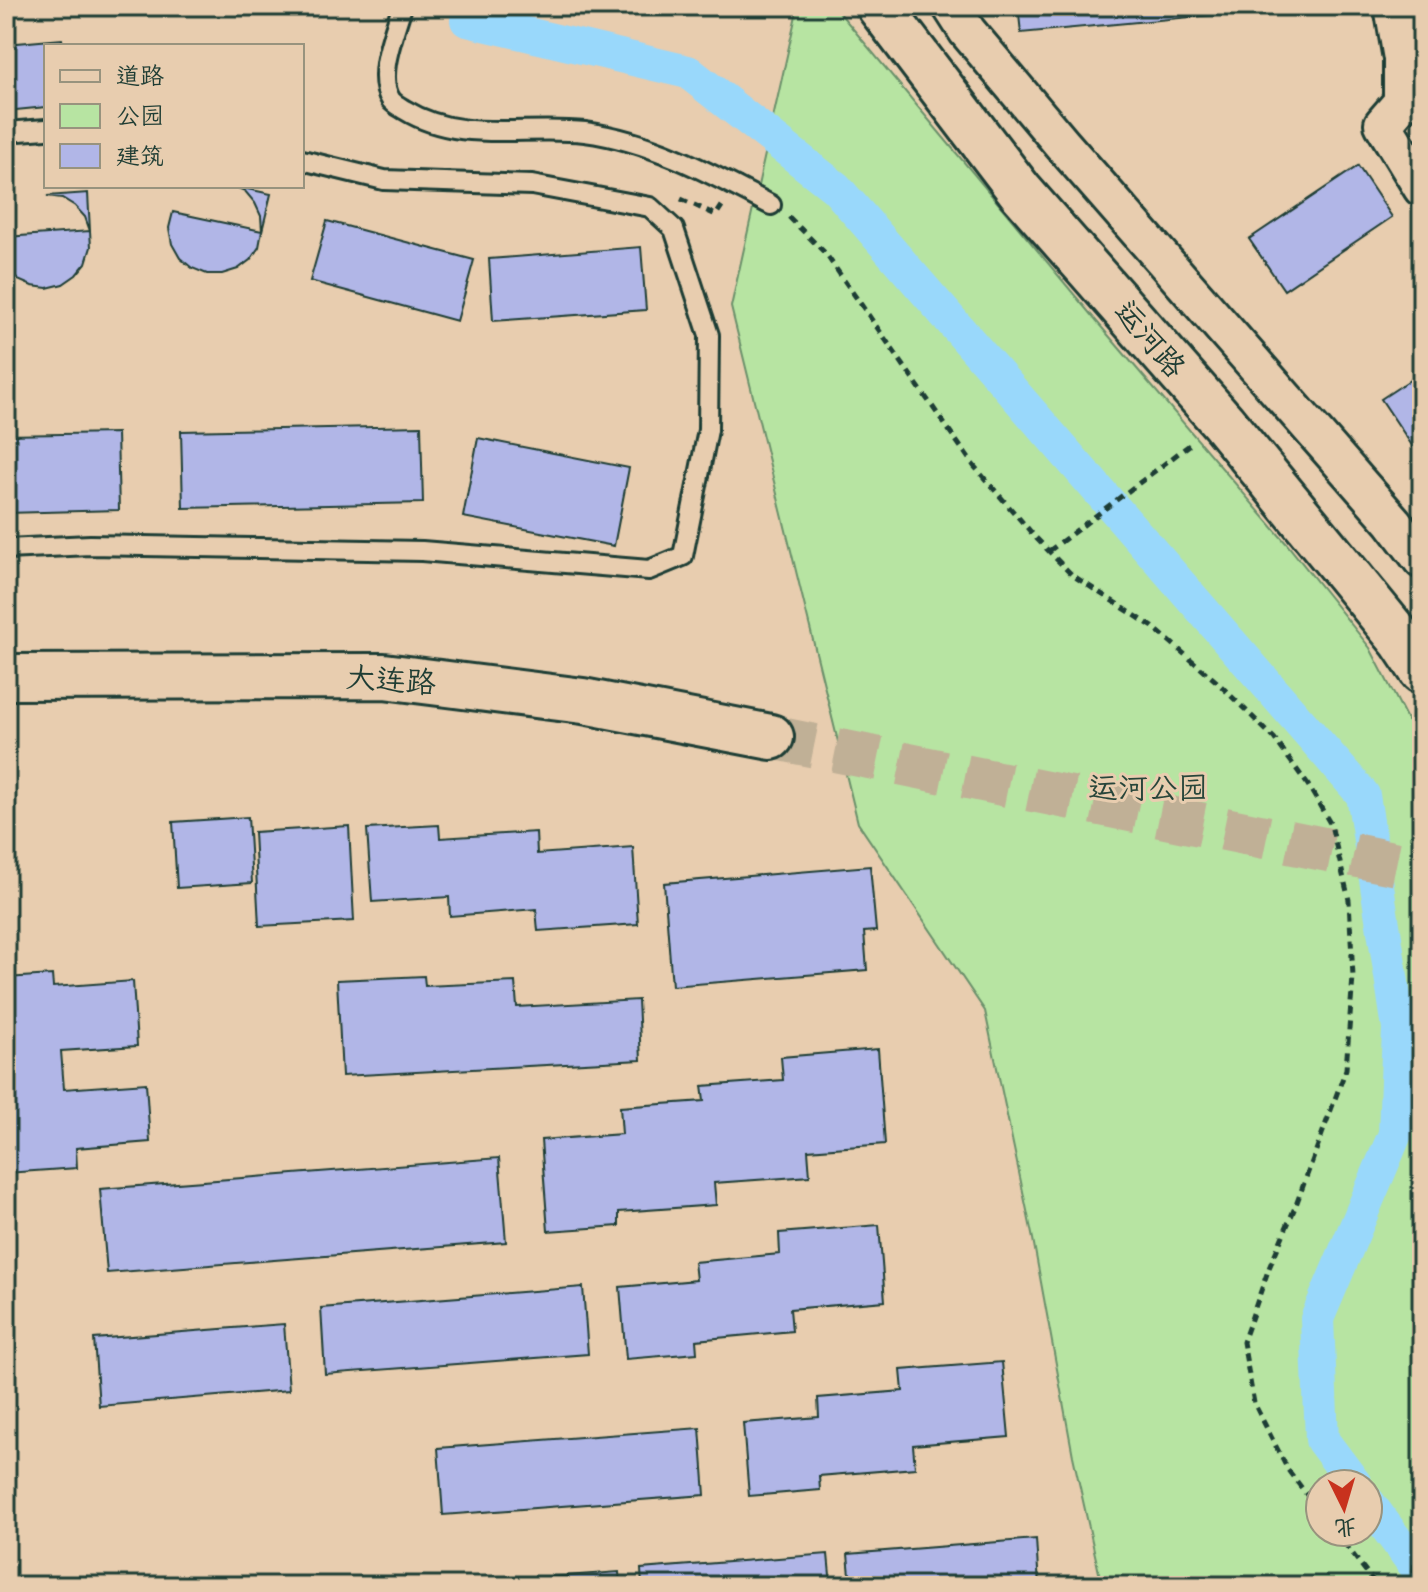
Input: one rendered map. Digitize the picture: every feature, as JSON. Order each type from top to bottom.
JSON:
[{"type":"street","name":"运河路","points":[[879,6],[1020,191],[1223,422],[1402,641],[1422,671]]},
{"type":"street","points":[[951,6],[967,31],[1053,133],[1393,522],[1422,560]]},
{"type":"street","points":[[1393,6],[1402,59],[1402,102],[1383,124],[1422,188]]},
{"type":"street","name":"大连路","points":[[6,677],[384,676],[583,701],[771,737]]},
{"type":"lane","points":[[402,6],[383,79],[392,102],[419,119],[451,128],[582,132],[636,142],[704,170],[771,205]]},
{"type":"lane","points":[[6,132],[44,129]]},
{"type":"lane","points":[[6,549],[90,545],[422,551],[649,570],[683,556],[708,430],[709,335],[674,229],[650,207],[532,185],[384,180],[304,160]]},
{"type":"path","points":[[650,207],[670,194],[716,215],[721,206],[732,212]]},
{"type":"path","points":[[771,205],[788,216],[825,253],[974,466],[1052,549],[1072,575],[1153,627],[1217,682],[1274,738],[1308,785],[1331,825],[1349,900],[1353,977],[1346,1069],[1243,1342],[1254,1403],[1288,1470],[1304,1491]]},
{"type":"path","points":[[1052,549],[1166,461]]},
{"type":"path","points":[[1412,1586],[1422,1509]]},
{"type":"path","points":[[1348,1548],[1377,1586]]},
{"type":"green space","name":"运河公园","points":[[798,6],[834,6],[1286,543],[1370,648],[1422,748],[1422,1586],[1102,1586],[1073,1456],[1033,1239],[985,1011],[858,823],[731,307]]},
{"type":"building","points":[[1018,6],[1307,6],[1021,33]]},
{"type":"building","points":[[62,39],[63,44],[44,44],[44,107],[6,111],[6,44]]},
{"type":"building","points":[[1358,166],[1392,217],[1284,290],[1249,239]]},
{"type":"building","points":[[238,188],[271,194],[262,231],[261,216],[245,191]]},
{"type":"building","points":[[88,193],[90,231],[85,217],[75,206],[62,198],[47,196]]},
{"type":"building","points":[[173,212],[262,231],[259,247],[250,260],[238,269],[207,274],[192,268],[180,258],[172,244],[169,228]]},
{"type":"building","points":[[327,221],[474,260],[457,321],[310,281]]},
{"type":"building","points":[[90,231],[91,247],[86,263],[63,284],[47,288],[32,286],[18,280],[6,268],[6,237]]},
{"type":"building","points":[[641,247],[646,310],[493,321],[489,259]]},
{"type":"building","points":[[1422,372],[1422,446],[1415,450],[1381,399]]},
{"type":"building","points":[[421,426],[423,503],[183,508],[181,431]]},
{"type":"building","points":[[117,433],[119,510],[6,513],[6,435]]},
{"type":"building","points":[[478,438],[629,468],[614,546],[463,517]]},
{"type":"building","points":[[248,817],[252,883],[177,888],[173,822]]},
{"type":"building","points":[[439,825],[440,838],[536,832],[537,854],[633,847],[638,924],[538,931],[536,909],[450,916],[449,897],[372,902],[367,829]]},
{"type":"building","points":[[349,826],[354,921],[259,926],[254,832]]},
{"type":"building","points":[[870,866],[876,931],[864,932],[867,970],[672,986],[664,883]]},
{"type":"building","points":[[52,975],[53,987],[133,981],[137,1046],[61,1051],[64,1089],[146,1083],[150,1142],[76,1148],[77,1168],[6,1173],[6,978]]},
{"type":"building","points":[[424,976],[425,986],[515,982],[517,1007],[638,1000],[641,1060],[342,1076],[337,980]]},
{"type":"building","points":[[878,1049],[885,1144],[808,1150],[810,1176],[714,1183],[716,1205],[619,1212],[619,1226],[548,1231],[541,1140],[622,1134],[620,1107],[704,1101],[702,1086],[783,1080],[781,1057]]},
{"type":"building","points":[[499,1158],[506,1242],[107,1273],[100,1189]]},
{"type":"building","points":[[879,1225],[885,1301],[790,1309],[792,1331],[696,1340],[697,1353],[626,1359],[620,1287],[696,1280],[694,1262],[780,1254],[779,1233]]},
{"type":"building","points":[[583,1287],[588,1354],[325,1374],[321,1308]]},
{"type":"building","points":[[284,1324],[289,1390],[99,1406],[94,1339]]},
{"type":"building","points":[[1002,1362],[1009,1437],[913,1445],[915,1468],[819,1476],[820,1490],[749,1496],[743,1423],[819,1417],[818,1398],[903,1391],[901,1370]]},
{"type":"building","points":[[700,1428],[705,1495],[443,1515],[438,1448]]},
{"type":"building","points":[[1036,1539],[1039,1586],[851,1586],[848,1554]]},
{"type":"building","points":[[828,1554],[831,1586],[642,1586],[641,1569]]},
{"type":"building","points":[[619,1572],[620,1586],[433,1586]]},
{"type":"waterway","points":[[467,20],[688,72],[836,188],[1363,795],[1399,1028],[1395,1134],[1317,1319],[1322,1440],[1343,1468]]},
{"type":"waterway","points":[[1384,1524],[1422,1575]]},
{"type":"tunnel","points":[[771,737],[1422,869]]}]
